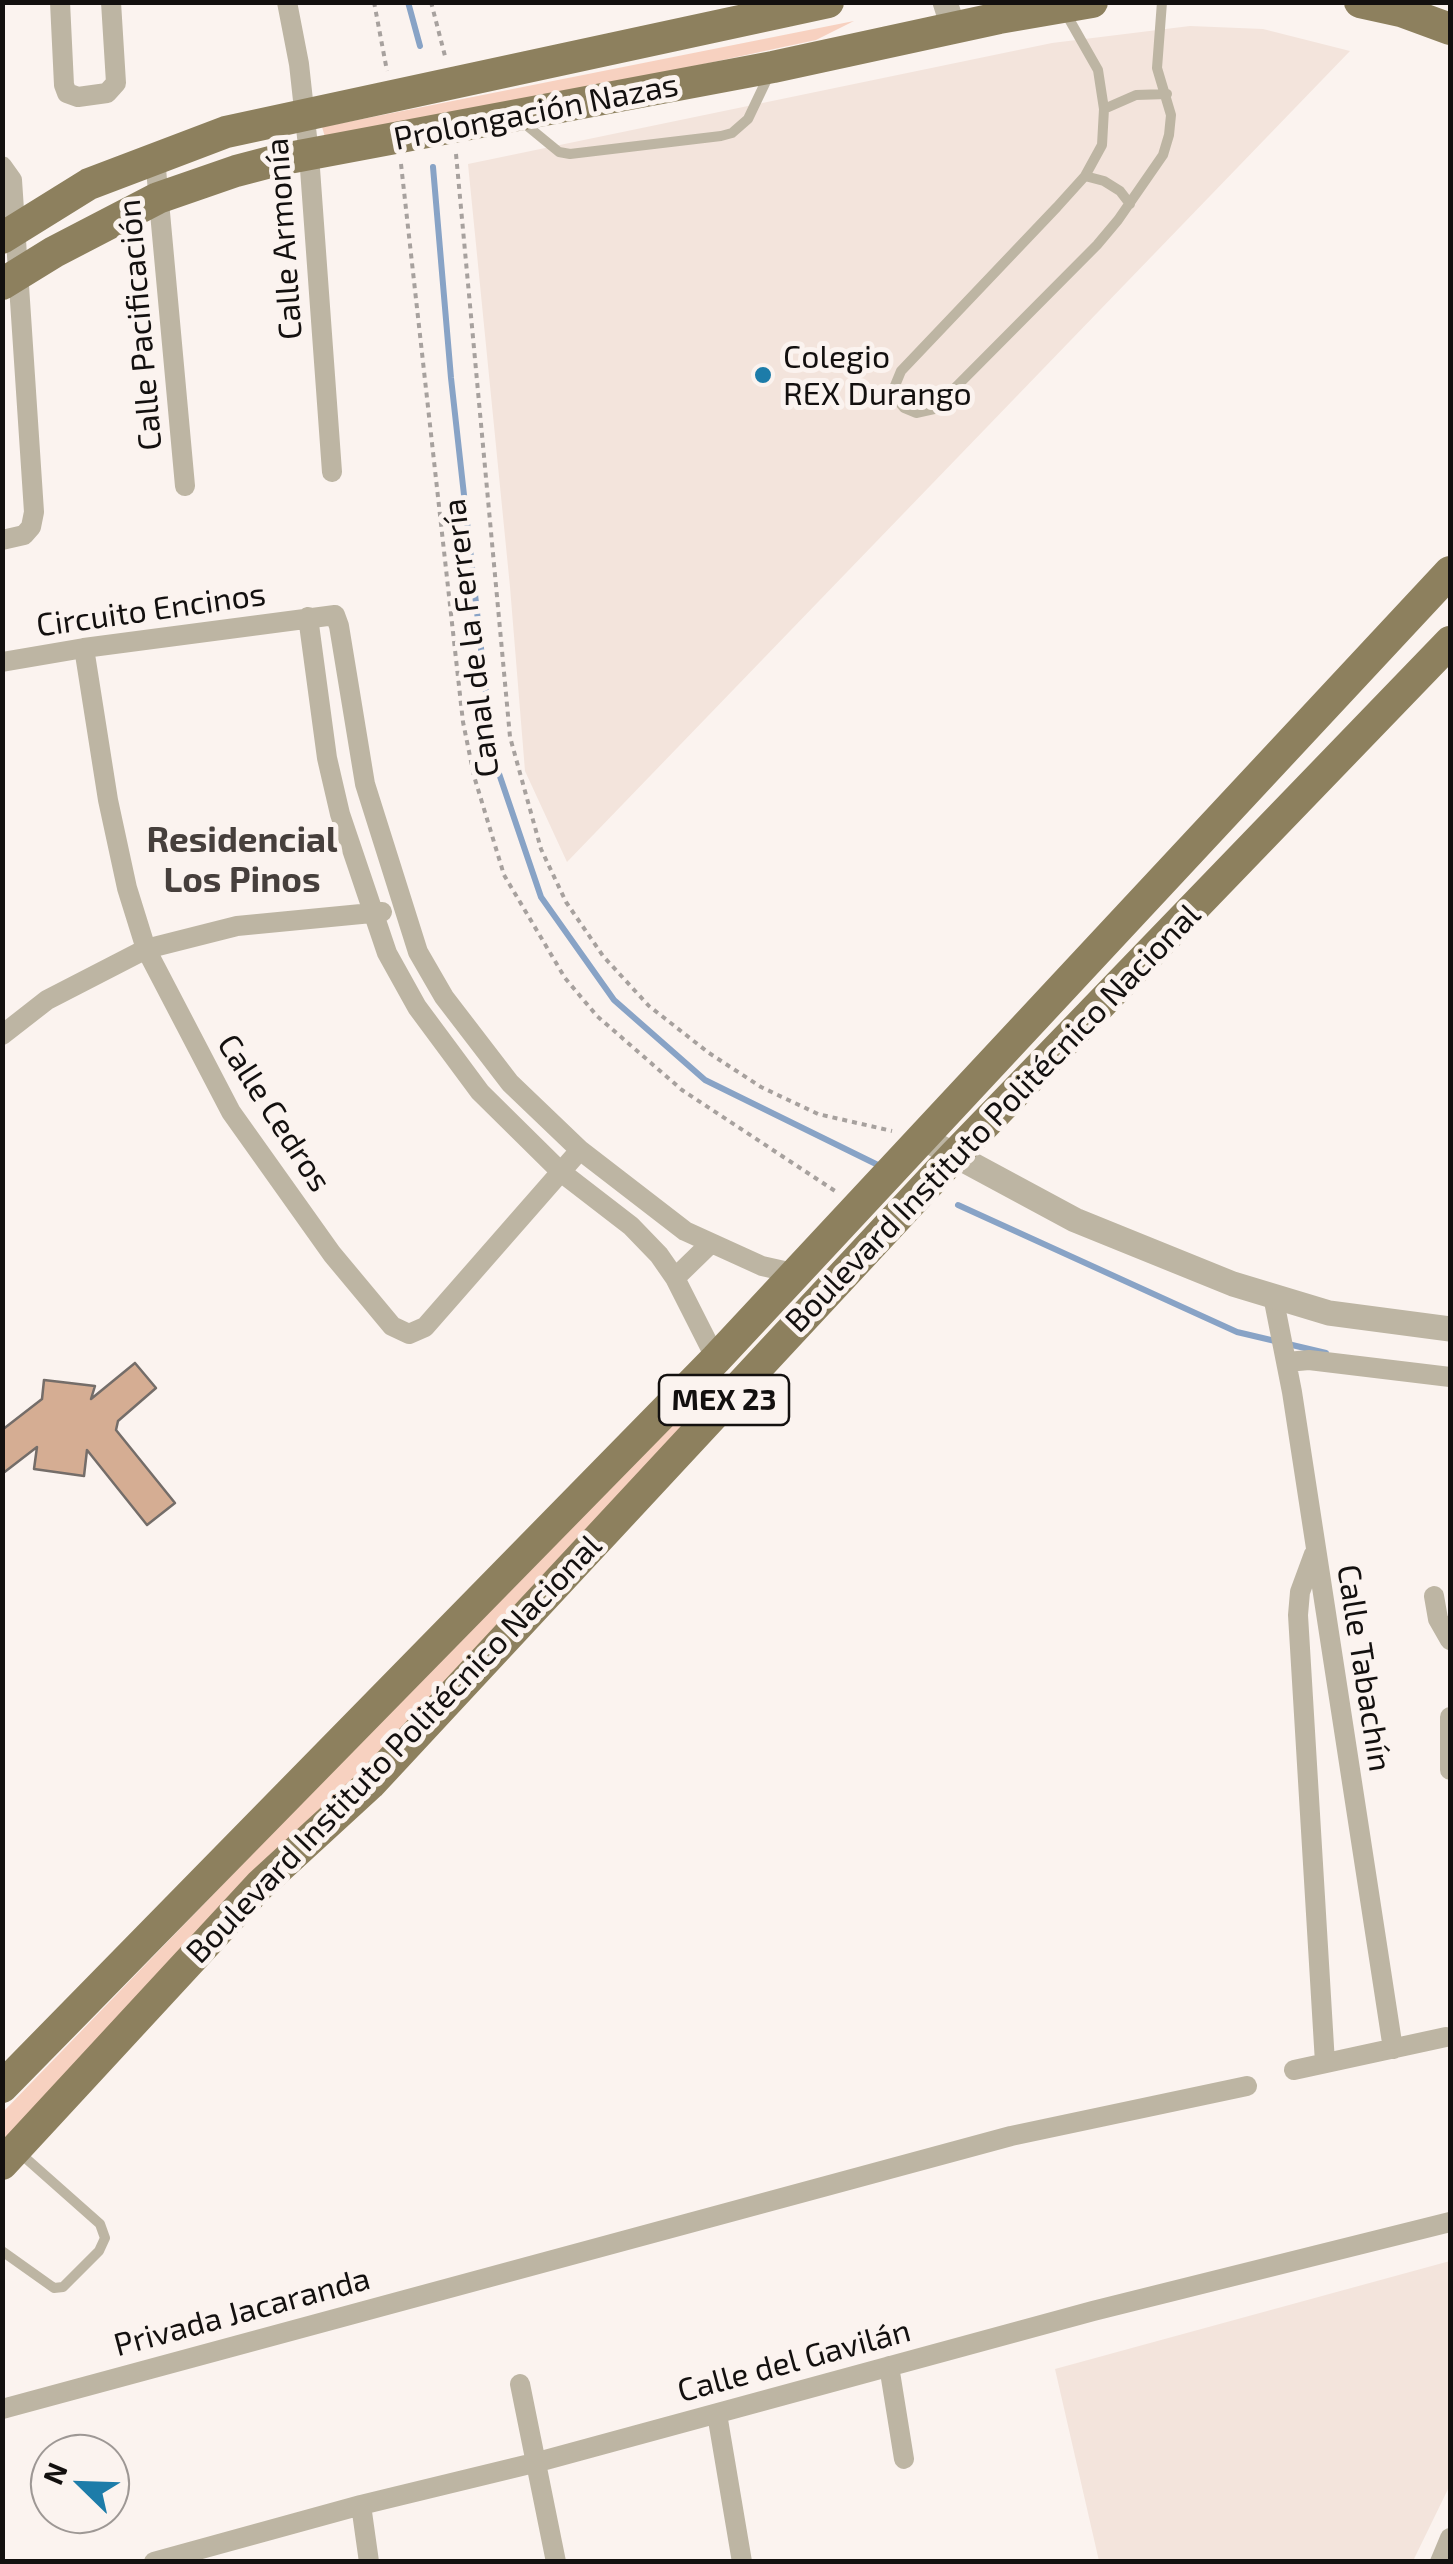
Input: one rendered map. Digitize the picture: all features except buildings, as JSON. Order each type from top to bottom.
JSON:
[{"type":"main road","points":[[1360,2],[1450,29]]},
{"type":"main road","name":"Prolongación Nazas","points":[[9,234],[89,184],[226,132],[452,86],[717,15],[824,3]]},
{"type":"main road","name":"Prolongación Nazas","points":[[10,279],[158,198],[236,171],[773,67],[949,15],[1077,5]]},
{"type":"main road","name":"Boulevard Instituto Politécnico Nacional","points":[[2,2086],[716,1359],[1450,572]]},
{"type":"main road","name":"Boulevard Instituto Politécnico Nacional","points":[[9,2157],[260,1885],[370,1784],[953,1156],[1450,642]]},
{"type":"main road","points":[[716,1359],[735,1388]]},
{"type":"street","points":[[60,2],[64,85],[67,93],[78,97],[107,93],[116,83],[112,2]]},
{"type":"street","name":"Calle Armonía","points":[[287,2],[309,155],[332,472]]},
{"type":"street","name":"Calle Pacificación","points":[[154,158],[185,486]]},
{"type":"street","points":[[2,166],[12,180],[10,279],[33,520],[24,535],[2,540]]},
{"type":"street","points":[[716,1359],[659,1254],[631,1226],[562,1172],[480,1092],[416,1007],[388,953],[340,814],[327,758],[308,617],[329,615],[338,620],[365,784],[403,908],[418,952],[472,1036],[510,1083],[580,1150],[652,1207],[685,1231],[762,1266],[792,1274]]},
{"type":"street","name":"Circuito Encinos","points":[[2,662],[308,617]]},
{"type":"street","name":"Calle Cedros","points":[[84,648],[108,800],[127,888],[146,949],[231,1112],[332,1254],[399,1331],[409,1334],[425,1327],[580,1150]]},
{"type":"street","points":[[2,1035],[47,1000],[146,949],[237,926],[403,908]]},
{"type":"street","points":[[921,1137],[1075,1220],[1165,1258],[1329,1312],[1450,1330]]},
{"type":"street","points":[[631,1226],[652,1207]]},
{"type":"street","points":[[675,1278],[711,1243]]},
{"type":"street","name":"Calle Tabachín","points":[[1273,1296],[1286,1358],[1392,2049]]},
{"type":"street","points":[[1286,1358],[1450,1377]]},
{"type":"street","points":[[1315,1552],[1300,1592],[1298,1615],[1326,2063]]},
{"type":"street","points":[[1434,1596],[1438,1619],[1450,1640]]},
{"type":"street","points":[[1450,1717],[1450,1770]]},
{"type":"street","points":[[1294,2070],[1446,2037]]},
{"type":"street","name":"Privada Jacaranda","points":[[2,2410],[1011,2136],[1247,2086]]},
{"type":"street","name":"Calle del Gavilán","points":[[154,2562],[888,2366],[1450,2222]]},
{"type":"street","points":[[888,2366],[904,2459]]},
{"type":"street","points":[[520,2384],[556,2562]]},
{"type":"street","points":[[717,2414],[742,2562]]},
{"type":"street","points":[[361,2505],[370,2562]]},
{"type":"street","points":[[1440,2562],[1450,2538]]},
{"type":"lane","points":[[1077,5],[1098,70],[1104,110],[1102,145],[1085,176],[900,371],[894,388],[896,398],[916,414],[934,410],[1096,244],[1130,204],[1163,155],[1171,115],[1157,68],[1162,2]]},
{"type":"lane","points":[[516,116],[559,152],[570,154],[721,136],[732,133],[748,119],[773,67]]},
{"type":"lane","points":[[1104,110],[1136,95],[1167,94]]},
{"type":"lane","points":[[1085,176],[1104,181],[1120,191],[1130,204]]},
{"type":"lane","points":[[2,2251],[54,2288],[62,2287],[99,2251],[105,2238],[100,2224],[9,2157]]},
{"type":"path","points":[[374,2],[392,97]]},
{"type":"path","points":[[431,2],[452,86]]},
{"type":"path","name":"Canal de la Ferrería","points":[[454,130],[510,738],[549,867],[566,902],[603,956],[649,1006],[709,1053],[761,1086],[818,1114],[921,1137]]},
{"type":"path","points":[[398,139],[463,722],[474,776],[504,875],[565,978],[633,1050],[682,1090],[857,1206]]},
{"type":"shaded area","points":[[854,21],[816,40],[597,87],[325,137],[322,127]]},
{"type":"shaded area","name":"Colegio REX Durango","points":[[1190,26],[1263,29],[1350,51],[567,862],[525,771],[468,164],[1052,43]]},
{"type":"shaded area","points":[[685,1406],[699,1420],[3,2149],[3,2112]]},
{"type":"shaded area","points":[[1450,2261],[1450,2485],[1413,2561],[1099,2561],[1055,2369]]},
{"type":"waterway","points":[[408,2],[420,46]]},
{"type":"waterway","points":[[433,167],[451,378],[493,756],[541,897],[614,1000],[705,1080],[880,1166]]},
{"type":"waterway","points":[[958,1205],[1237,1332],[1326,1353]]},
{"type":"place","name":"Colegio REX Durango","points":[[763,375]]},
{"type":"district","name":"Residencial Los Pinos","points":[[242,860]]}]
